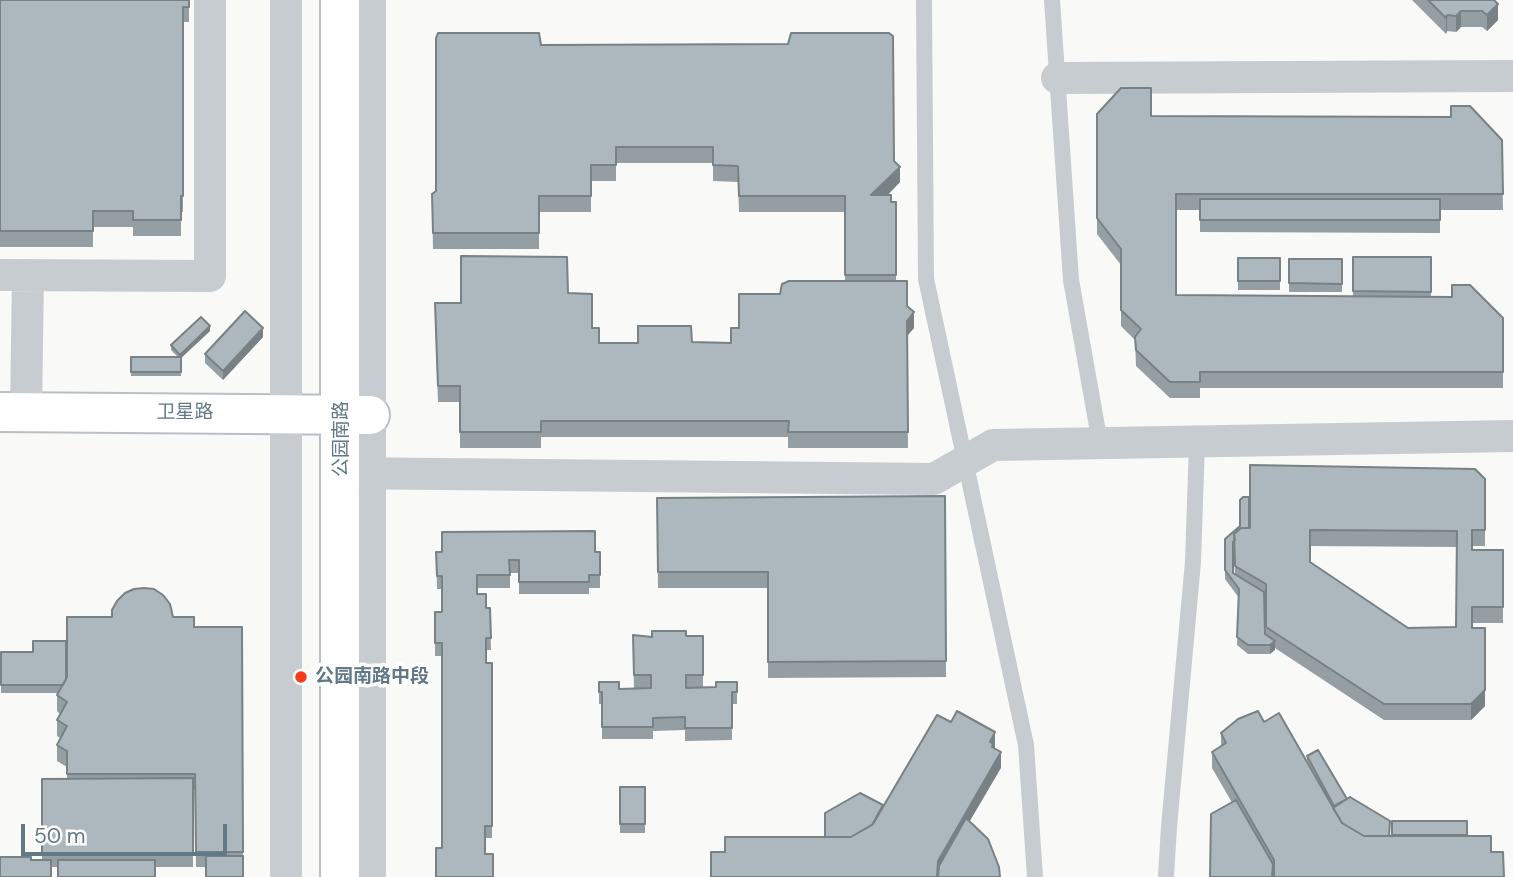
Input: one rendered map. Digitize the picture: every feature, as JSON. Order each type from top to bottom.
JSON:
[{"type":"main road","name":"公园南路","points":[[316,0],[328,414],[356,473],[340,877]]},
{"type":"main road","name":"公园南路","points":[[314,877],[340,0]]},
{"type":"main road","name":"卫星路","points":[[13,412],[328,414]]},
{"type":"street","points":[[13,412],[14,275],[210,276],[210,0]]},
{"type":"street","points":[[286,0],[328,414]]},
{"type":"street","points":[[286,877],[328,414],[370,0]]},
{"type":"street","points":[[1057,78],[1513,76]]},
{"type":"street","points":[[370,877],[356,473],[934,479],[993,445],[1513,436]]},
{"type":"lane","points":[[924,0],[926,279],[1026,745],[1035,877]]},
{"type":"lane","points":[[1052,0],[1071,280],[1100,443]]},
{"type":"lane","points":[[1167,877],[1193,562],[1197,442]]},
{"type":"building","points":[[0,0],[189,0],[189,7],[183,7],[181,220],[133,220],[133,211],[93,211],[93,231],[0,231]]},
{"type":"building","points":[[1428,0],[1494,0],[1498,4],[1487,15],[1482,11],[1461,11],[1456,16],[1447,15],[1446,18]]},
{"type":"building","points":[[438,33],[539,33],[541,45],[788,44],[791,33],[889,33],[893,36],[894,161],[900,167],[871,195],[891,195],[891,202],[896,202],[896,275],[845,275],[845,196],[739,196],[738,166],[713,165],[713,147],[616,147],[616,165],[591,165],[591,196],[539,196],[539,233],[433,233]]},
{"type":"building","points":[[1121,88],[1151,88],[1151,116],[1451,117],[1451,106],[1470,106],[1502,140],[1503,194],[1176,194],[1176,295],[1452,297],[1452,285],[1470,285],[1503,318],[1503,372],[1200,372],[1200,382],[1170,382],[1136,350],[1135,337],[1141,329],[1121,310],[1121,249],[1097,218],[1097,114]]},
{"type":"building","points":[[1200,199],[1440,199],[1440,220],[1200,220]]},
{"type":"building","points":[[461,256],[567,257],[568,293],[592,294],[592,328],[599,328],[599,343],[638,343],[638,326],[691,326],[692,342],[731,343],[731,328],[739,328],[739,294],[780,294],[782,284],[789,281],[907,281],[907,306],[914,312],[907,321],[908,432],[788,432],[789,421],[541,421],[541,432],[460,432],[460,386],[438,386],[435,303],[461,303]]},
{"type":"building","points":[[1353,257],[1431,257],[1431,292],[1353,291]]},
{"type":"building","points":[[1238,258],[1280,258],[1280,281],[1238,281]]},
{"type":"building","points":[[1289,259],[1342,259],[1342,284],[1289,283]]},
{"type":"building","points":[[245,311],[263,328],[223,371],[205,354]]},
{"type":"building","points":[[201,317],[210,326],[180,355],[171,345]]},
{"type":"building","points":[[131,357],[181,357],[181,372],[131,372]]},
{"type":"building","points":[[1250,465],[1475,469],[1485,479],[1485,530],[1472,530],[1472,550],[1503,550],[1503,607],[1472,607],[1472,628],[1485,628],[1485,690],[1471,704],[1384,704],[1266,627],[1266,584],[1235,566],[1234,534],[1241,528],[1250,528]],"holes":[[[1310,530],[1457,531],[1456,627],[1408,628],[1310,562]]]},
{"type":"building","points":[[945,496],[946,661],[768,662],[768,572],[658,572],[657,498]]},
{"type":"building","points":[[1249,497],[1249,528],[1241,528],[1234,534],[1233,573],[1264,592],[1265,634],[1275,641],[1270,645],[1248,645],[1237,637],[1239,589],[1225,570],[1225,539],[1240,526],[1240,500]]},
{"type":"building","points":[[595,531],[595,552],[600,552],[600,575],[589,575],[589,582],[519,582],[519,560],[509,560],[510,575],[477,575],[477,594],[486,594],[486,608],[490,608],[491,638],[486,638],[486,663],[492,663],[492,826],[485,826],[485,854],[493,854],[493,877],[436,877],[436,848],[442,848],[442,643],[435,643],[435,612],[442,612],[442,576],[437,576],[436,552],[442,552],[442,532]]},
{"type":"building","points":[[144,588],[154,589],[163,595],[170,604],[173,617],[194,617],[194,627],[242,627],[243,852],[196,852],[195,774],[67,774],[67,751],[57,745],[67,726],[57,720],[67,702],[57,695],[67,677],[67,617],[112,617],[112,610],[125,593]]},
{"type":"building","points":[[652,631],[686,631],[686,636],[703,636],[703,675],[686,675],[686,688],[716,687],[716,682],[737,682],[737,692],[732,692],[732,728],[685,728],[685,717],[653,718],[653,727],[602,727],[602,692],[599,692],[599,682],[619,682],[619,689],[651,688],[651,675],[634,675],[633,635],[652,637]]},
{"type":"building","points":[[33,641],[66,641],[66,679],[63,685],[1,685],[1,652],[33,652]]},
{"type":"building","points":[[957,711],[995,732],[990,742],[993,743],[992,747],[1001,752],[938,861],[937,877],[711,877],[711,852],[725,852],[725,837],[851,837],[873,824],[937,715],[951,722]]},
{"type":"building","points":[[1258,711],[1264,722],[1279,713],[1342,823],[1364,836],[1491,836],[1491,852],[1503,852],[1504,877],[1274,877],[1274,860],[1212,752],[1226,743],[1221,733],[1238,719]]},
{"type":"building","points":[[1318,750],[1347,799],[1334,806],[1307,756]]},
{"type":"building","points":[[193,778],[193,854],[42,855],[42,779]]},
{"type":"building","points":[[620,787],[645,787],[645,824],[620,824]]},
{"type":"building","points":[[860,793],[883,805],[872,825],[851,837],[825,837],[825,813]]},
{"type":"building","points":[[1350,797],[1390,821],[1389,836],[1364,836],[1342,823],[1333,808]]},
{"type":"building","points":[[1236,800],[1273,864],[1272,877],[1210,877],[1211,814]]},
{"type":"building","points":[[966,818],[988,839],[1000,877],[938,877],[939,866]]},
{"type":"building","points":[[1392,821],[1467,821],[1467,835],[1392,835]]},
{"type":"building","points":[[206,856],[243,856],[243,877],[206,877]]},
{"type":"building","points":[[0,857],[51,860],[51,877],[0,877]]},
{"type":"building","points":[[58,860],[155,860],[155,877],[58,877]]},
{"type":"place","name":"公园南路中段","points":[[301,677]]}]
